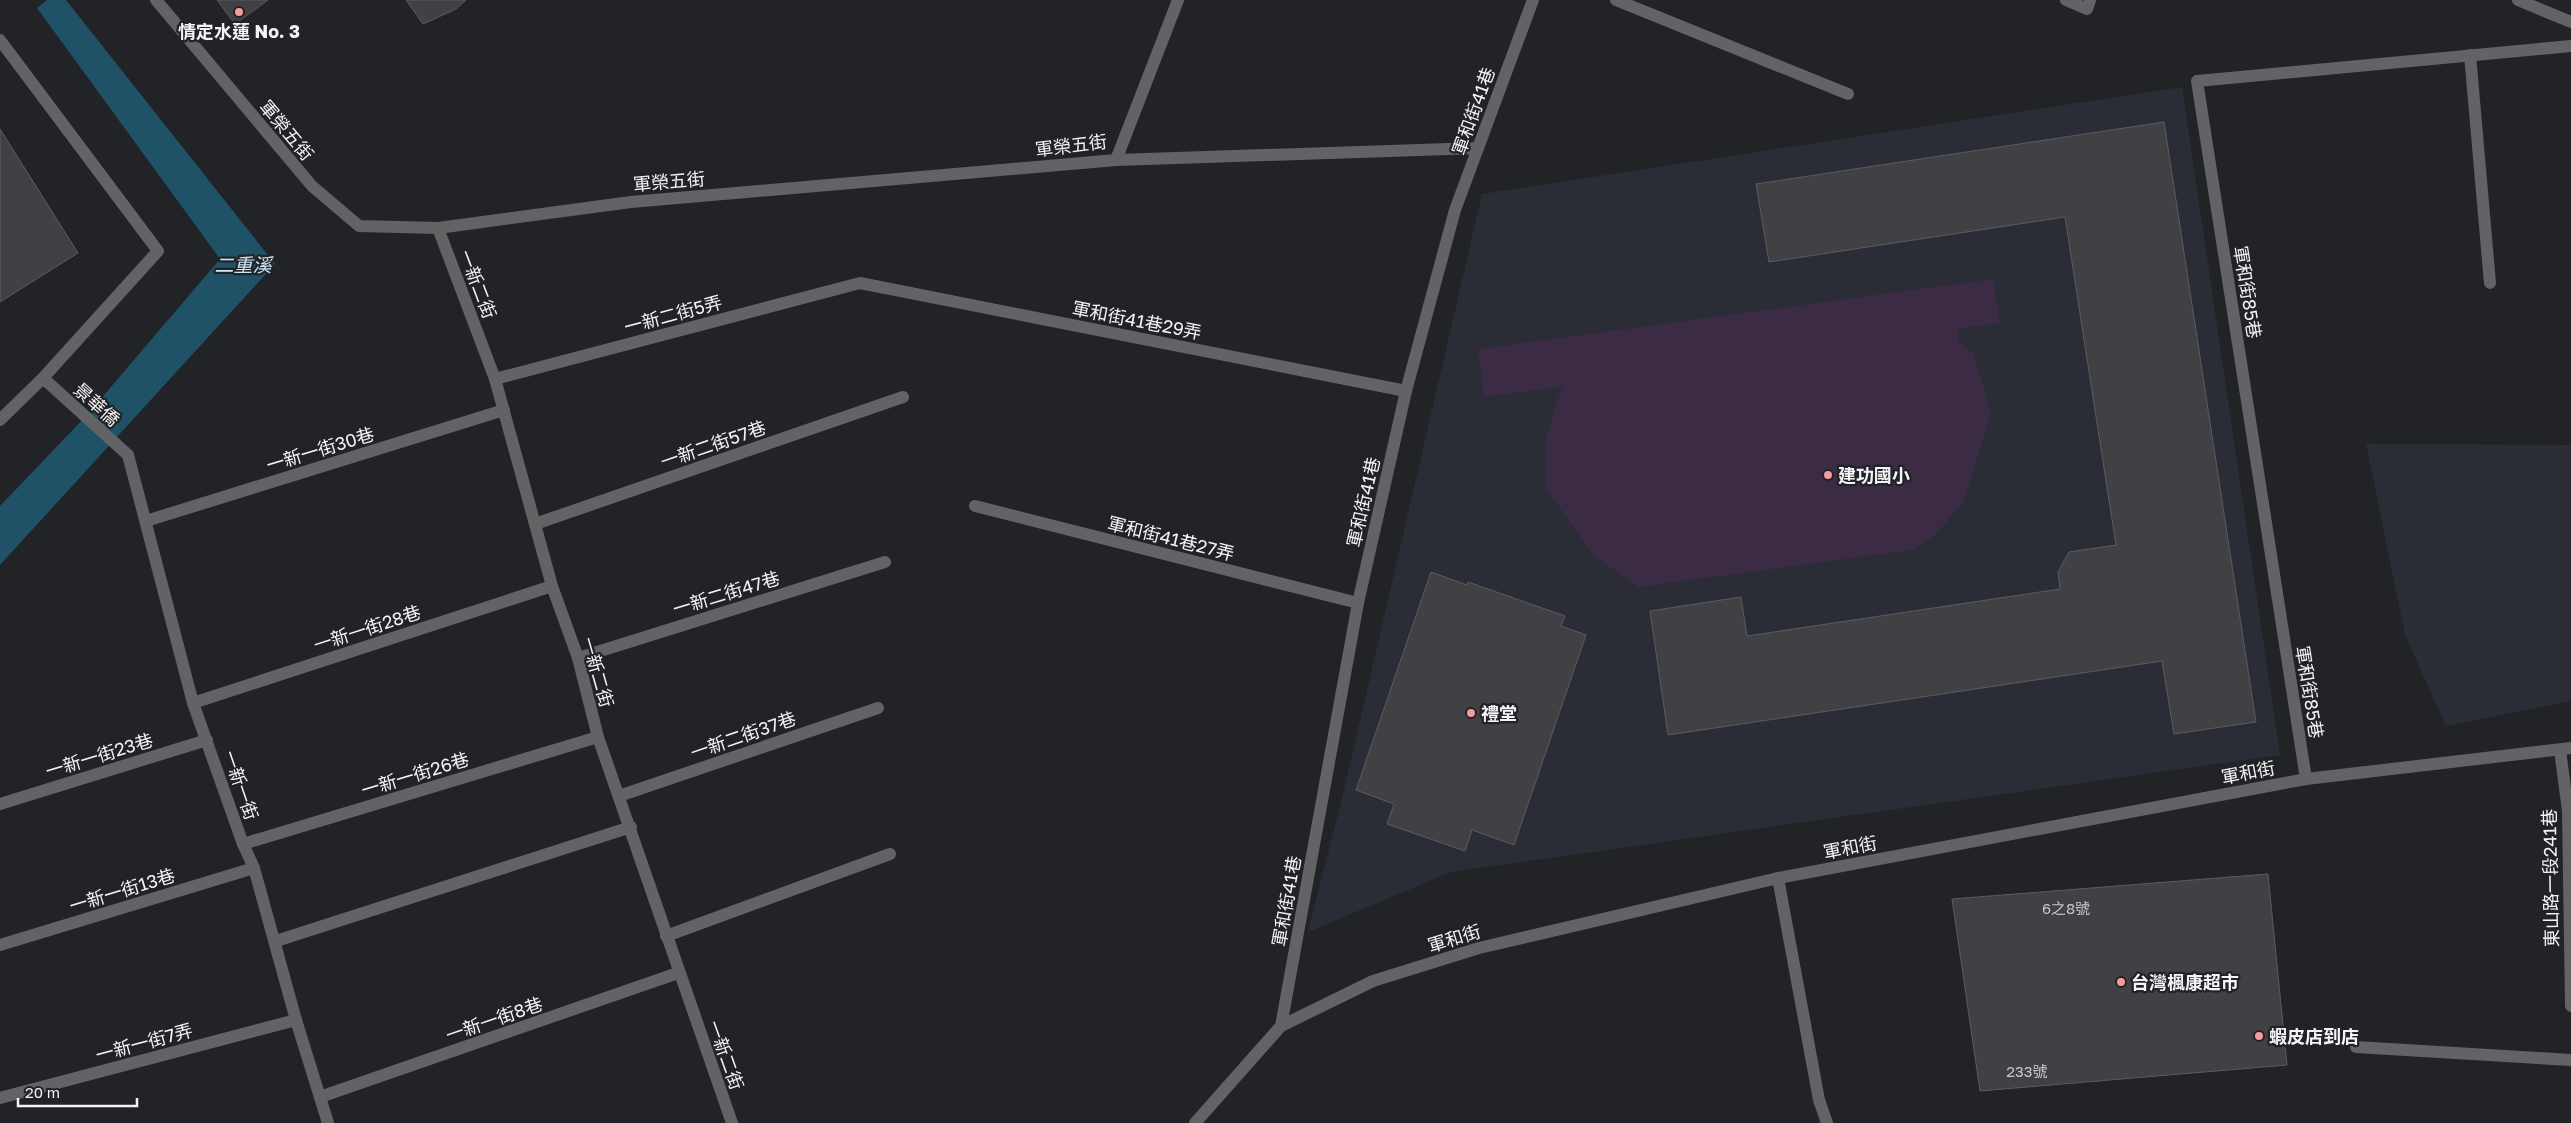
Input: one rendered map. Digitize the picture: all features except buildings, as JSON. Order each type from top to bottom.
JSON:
[{"type":"street","name":"軍榮五街","points":[[156,0],[306,180],[359,226],[438,228],[630,202],[1116,160],[1178,0]]},
{"type":"street","name":"軍和街41巷","points":[[1282,1026],[1358,603],[1406,390],[1455,210],[1533,0]]},
{"type":"street","points":[[1616,0],[1848,94]]},
{"type":"street","points":[[2066,0],[2086,8],[2090,0]]},
{"type":"street","points":[[2518,0],[2571,22]]},
{"type":"street","points":[[0,40],[158,251],[43,378],[0,420]]},
{"type":"street","name":"軍和街85巷","points":[[2306,779],[2197,81],[2571,46]]},
{"type":"street","points":[[2470,55],[2490,283]]},
{"type":"street","points":[[1116,160],[1478,148]]},
{"type":"street","name":"一新二街","points":[[438,228],[495,379],[552,586],[578,658],[598,738],[631,827],[678,973],[732,1123]]},
{"type":"street","name":"軍和街41巷29弄","points":[[860,283],[1406,390]]},
{"type":"street","name":"一新二街5弄","points":[[495,379],[860,283]]},
{"type":"street","name":"景華僑","points":[[43,378],[128,455]]},
{"type":"street","name":"一新二街57巷","points":[[535,524],[903,397]]},
{"type":"street","name":"一新一街30巷","points":[[146,521],[504,410]]},
{"type":"street","name":"一新一街","points":[[128,455],[193,703],[208,740],[243,844],[254,868],[276,941],[296,1020],[328,1123]]},
{"type":"street","name":"軍和街41巷27弄","points":[[975,506],[1358,603]]},
{"type":"street","name":"一新二街47巷","points":[[578,658],[885,562]]},
{"type":"street","name":"一新一街28巷","points":[[193,703],[552,586]]},
{"type":"street","name":"一新二街37巷","points":[[619,796],[878,708]]},
{"type":"street","name":"一新一街26巷","points":[[243,844],[598,738]]},
{"type":"street","name":"一新一街23巷","points":[[0,804],[208,740]]},
{"type":"street","name":"軍和街","points":[[1195,1123],[1282,1026],[1373,982],[1479,948],[1778,878],[2306,779],[2565,749]]},
{"type":"street","name":"東山路一段241巷","points":[[2565,749],[2568,811],[2571,1006]]},
{"type":"street","points":[[276,941],[631,827]]},
{"type":"street","points":[[666,936],[890,854]]},
{"type":"street","name":"一新一街13巷","points":[[0,945],[254,868]]},
{"type":"street","points":[[1778,878],[1819,1100],[1827,1123]]},
{"type":"street","name":"一新一街8巷","points":[[320,1097],[678,973]]},
{"type":"street","name":"一新一街7弄","points":[[0,1098],[296,1020]]},
{"type":"street","points":[[2356,1047],[2571,1060]]},
{"type":"shaded area","name":"建功國小","points":[[2182,87],[2280,755],[1451,872],[1308,932],[1343,794],[1482,194]]},
{"type":"shaded area","points":[[1993,279],[2000,323],[1957,329],[1959,341],[1973,354],[1991,412],[1964,502],[1933,537],[1912,550],[1639,587],[1593,555],[1546,488],[1546,438],[1562,387],[1484,397],[1478,349]]},
{"type":"shaded area","points":[[2366,444],[2571,445],[2571,701],[2446,726],[2405,635]]},
{"type":"water","name":"二重溪","points":[[47,0],[66,0],[275,264],[0,565],[0,506],[87,415],[220,259],[37,8]]},
{"type":"place","name":"情定水蓮 No. 3","points":[[239,12]]},
{"type":"place","name":"建功國小","points":[[1828,475]]},
{"type":"place","name":"禮堂","points":[[1471,713]]},
{"type":"place","name":"台灣楓康超市","points":[[2121,982]]},
{"type":"place","name":"蝦皮店到店","points":[[2259,1036]]}]
